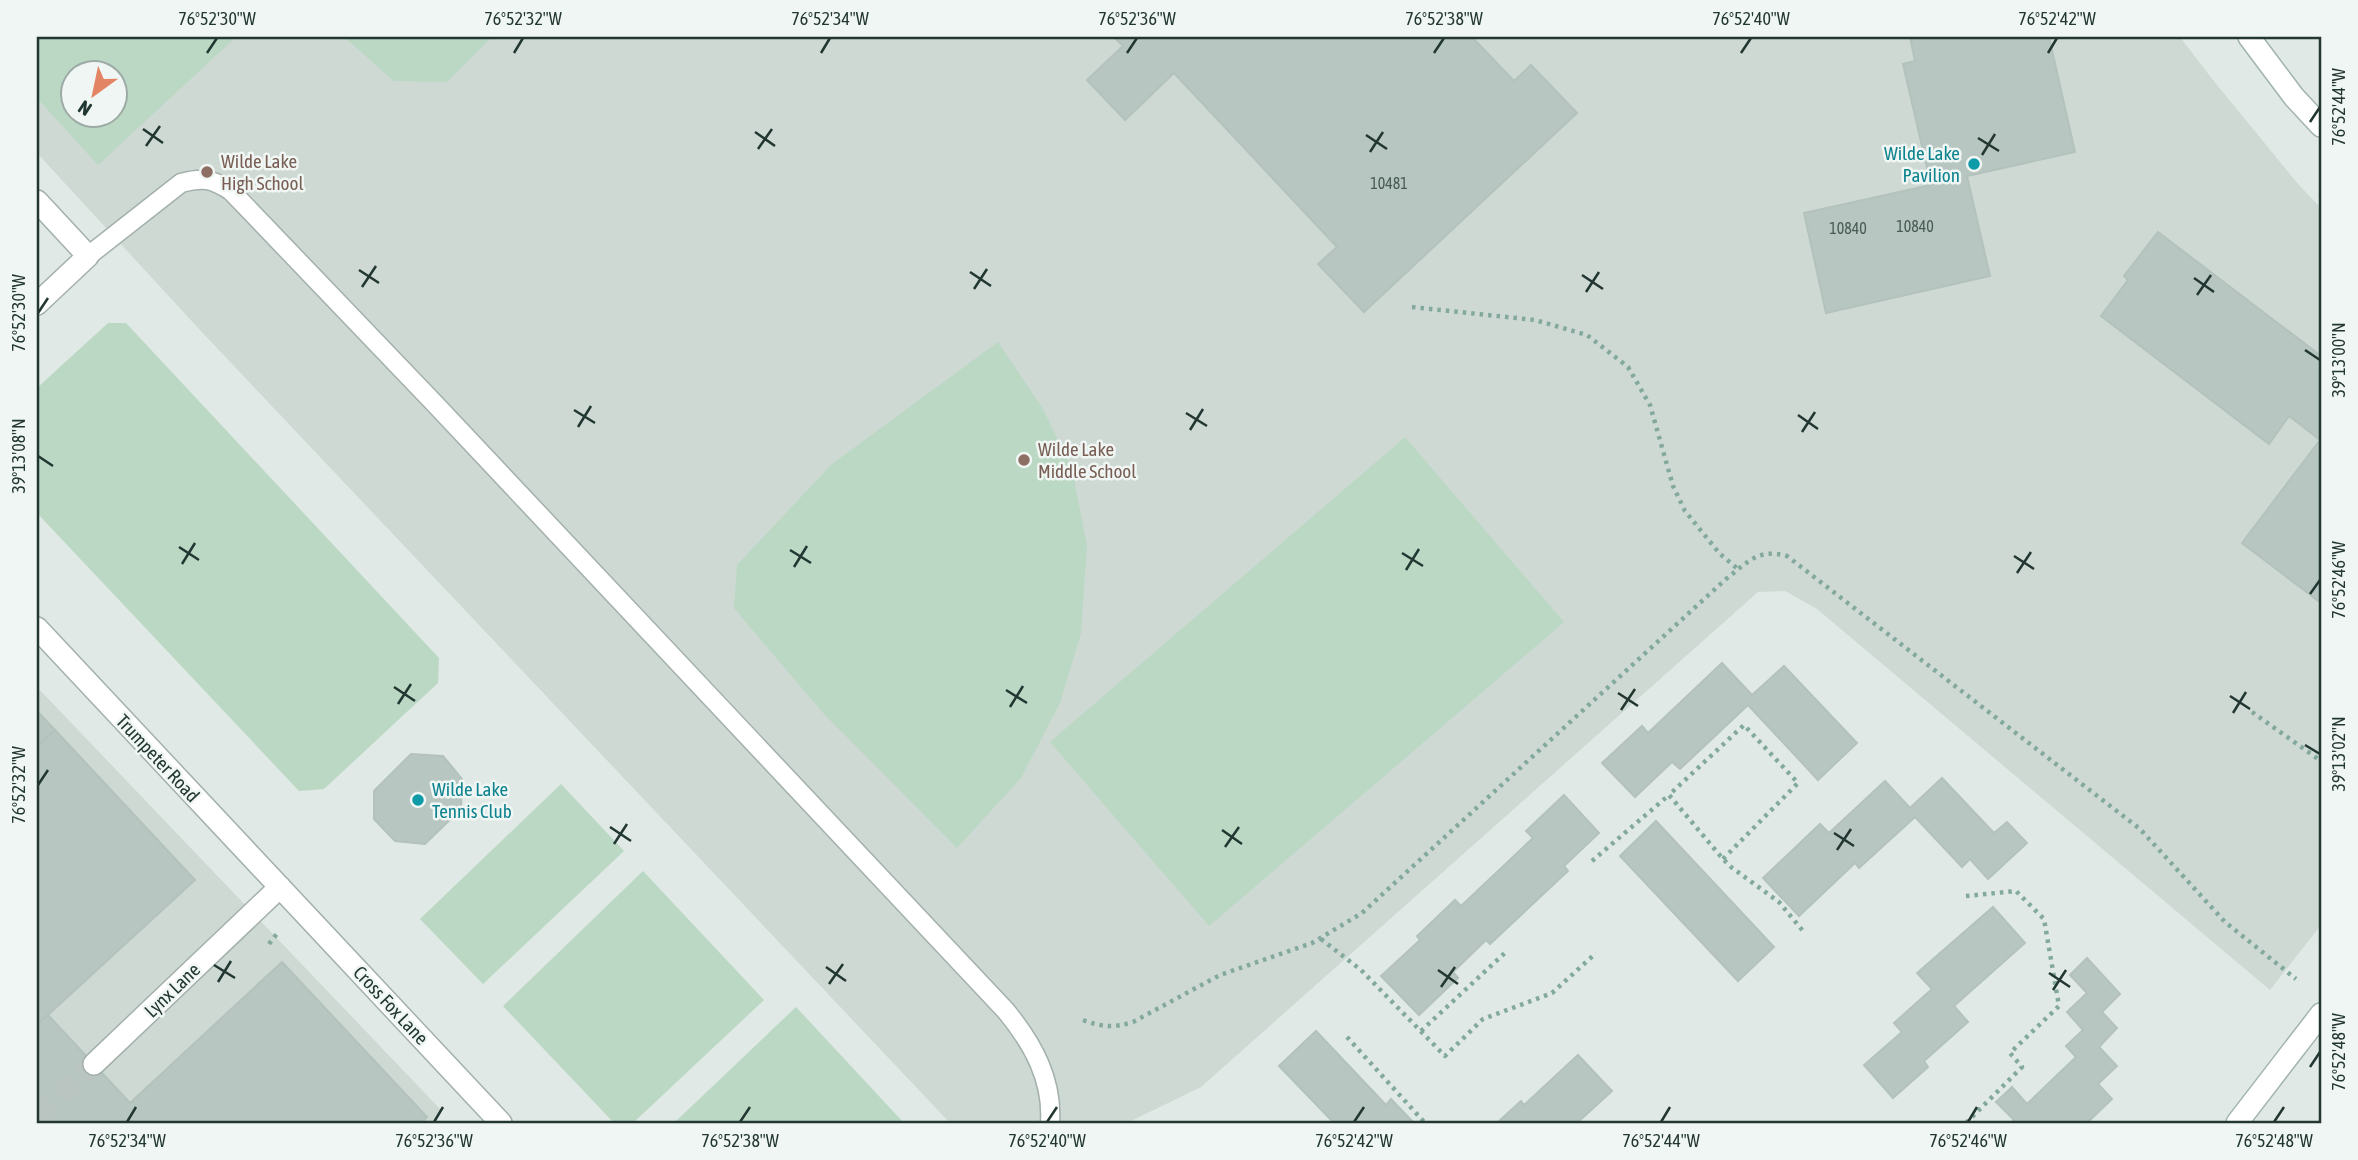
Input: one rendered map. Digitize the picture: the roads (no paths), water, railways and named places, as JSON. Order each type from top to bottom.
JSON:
[{"type":"street","points":[[2249,37],[2294,97],[2321,126]]},
{"type":"street","points":[[37,201],[88,256],[37,304]]},
{"type":"street","name":"Trumpeter Road","points":[[37,628],[280,887]]},
{"type":"street","name":"Lynx Lane","points":[[94,1064],[280,887]]},
{"type":"street","name":"Cross Fox Lane","points":[[280,887],[501,1123]]},
{"type":"street","points":[[2237,1123],[2321,1014]]},
{"type":"lane","points":[[88,256],[181,183],[199,178],[217,182],[231,191],[436,405],[1006,1012],[1020,1029],[1043,1068],[1051,1107],[1050,1123]]},
{"type":"tunnel","points":[[37,1117],[94,1064]]},
{"type":"place","name":"Wilde Lake Pavilion","points":[[1974,164]]},
{"type":"place","name":"Wilde Lake High School","points":[[207,172]]},
{"type":"place","name":"Wilde Lake Middle School","points":[[1024,460]]},
{"type":"place","name":"Wilde Lake Tennis Club","points":[[418,800]]}]
